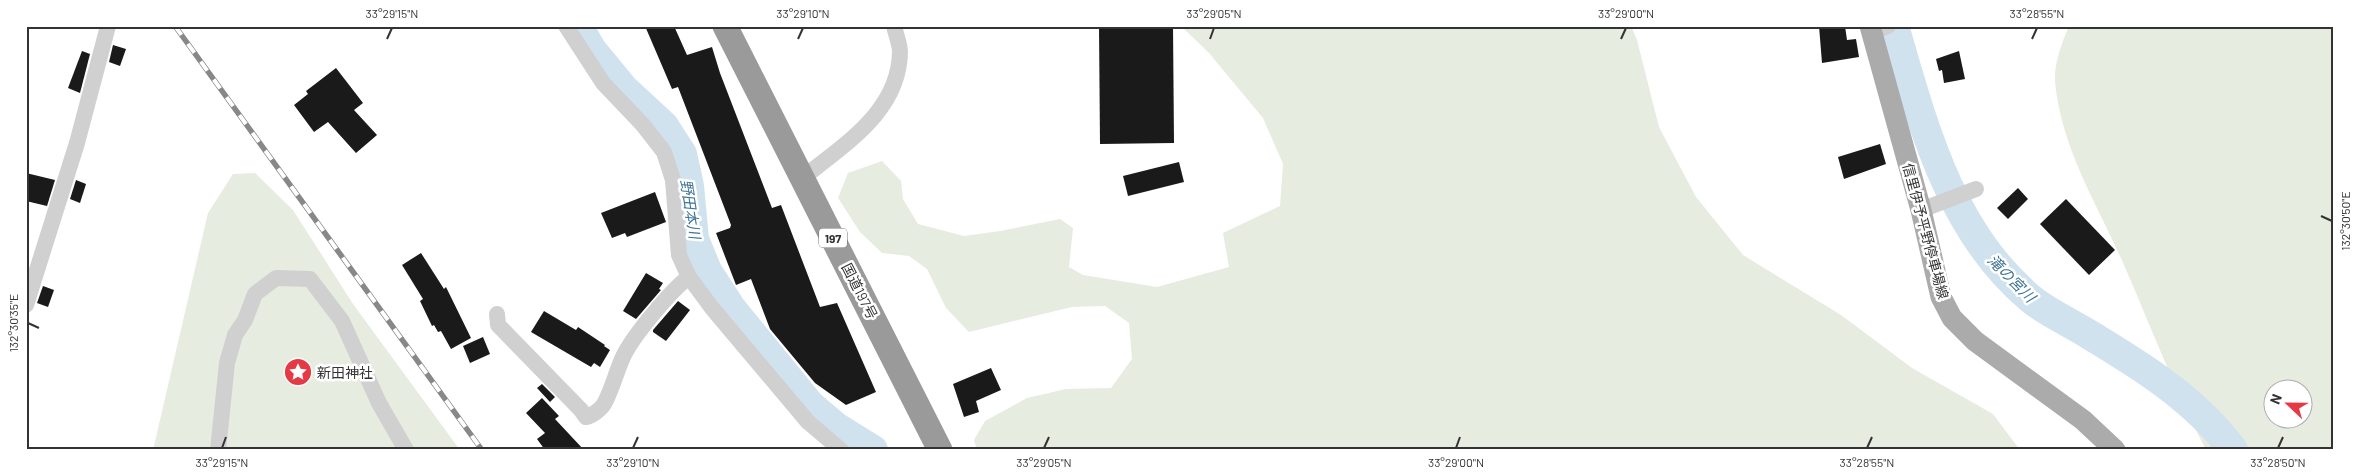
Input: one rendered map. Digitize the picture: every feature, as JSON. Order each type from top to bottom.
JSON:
[{"type":"highway","name":"国道197号","points":[[725,26],[940,450]]},
{"type":"main road","name":"信里伊予平野停車場線","points":[[1877,28],[1927,208],[1941,297],[1952,318],[1975,341],[2083,420],[2115,450]]},
{"type":"street","points":[[26,305],[76,143],[108,26]]},
{"type":"street","points":[[566,26],[603,84],[643,126],[664,152],[673,180],[679,255],[689,277],[712,308],[808,422],[840,450]]},
{"type":"street","points":[[803,178],[872,121],[888,100],[898,76],[900,50],[894,26]]},
{"type":"street","points":[[1927,208],[1976,189]]},
{"type":"street","points":[[497,314],[498,325],[586,417],[604,405],[628,349],[677,285],[689,277]]},
{"type":"street","points":[[218,450],[227,363],[235,335],[245,320],[255,294],[276,278],[310,279],[337,314],[342,321],[379,403],[406,450]]},
{"type":"shaded area","points":[[1181,26],[1631,26],[1637,40],[1659,127],[1696,197],[1743,255],[1841,315],[1912,368],[1993,414],[2020,450],[977,450],[974,440],[985,421],[1027,398],[1066,389],[1111,388],[1132,359],[1129,323],[1105,306],[1072,307],[969,332],[946,308],[927,269],[909,256],[882,253],[860,232],[838,198],[848,173],[882,161],[901,181],[903,199],[918,224],[964,236],[1060,219],[1073,228],[1069,267],[1083,275],[1157,287],[1229,267],[1223,233],[1280,206],[1283,164],[1263,118],[1209,53]]},
{"type":"shaded area","points":[[2069,26],[2334,26],[2334,450],[2206,450],[2073,153],[2059,106],[2055,81],[2059,53]]},
{"type":"shaded area","points":[[255,173],[293,210],[353,304],[460,450],[153,450],[208,213],[233,174]]},
{"type":"building","points":[[645,26],[674,26],[687,55],[712,47],[720,73],[772,208],[781,205],[820,307],[837,303],[876,392],[846,405],[815,383],[770,329],[751,279],[736,285],[716,233],[730,228],[731,225],[678,87],[672,89]]},
{"type":"building","points":[[1099,26],[1173,26],[1174,143],[1100,144]]},
{"type":"building","points":[[1819,26],[1845,26],[1847,40],[1856,39],[1859,57],[1822,63]]},
{"type":"building","points":[[113,45],[126,49],[120,66],[109,62]]},
{"type":"building","points":[[82,51],[90,54],[80,93],[68,88]]},
{"type":"building","points":[[1959,51],[1965,79],[1944,83],[1942,70],[1939,71],[1936,59]]},
{"type":"building","points":[[336,68],[363,103],[354,110],[377,135],[356,153],[328,122],[314,132],[294,105],[308,94],[306,91]]},
{"type":"building","points":[[1880,144],[1886,164],[1844,179],[1838,157]]},
{"type":"building","points":[[1179,162],[1184,182],[1128,196],[1123,176]]},
{"type":"building","points":[[26,173],[55,180],[47,206],[26,201]]},
{"type":"building","points":[[76,180],[86,184],[80,203],[70,199]]},
{"type":"building","points":[[2018,188],[2028,199],[2008,219],[1997,208]]},
{"type":"building","points":[[655,192],[666,222],[627,237],[625,233],[612,238],[601,213]]},
{"type":"building","points":[[2066,199],[2115,250],[2089,275],[2040,224]]},
{"type":"building","points":[[421,253],[444,289],[446,287],[471,338],[451,349],[441,331],[438,332],[434,325],[432,326],[420,301],[423,299],[402,265]]},
{"type":"building","points":[[646,273],[663,283],[659,289],[661,290],[636,319],[623,311]]},
{"type":"building","points":[[43,286],[54,290],[48,307],[37,303]]},
{"type":"building","points":[[678,301],[690,310],[666,341],[653,332],[653,330]]},
{"type":"building","points":[[544,311],[576,330],[578,327],[610,350],[600,367],[594,363],[591,367],[531,332]]},
{"type":"building","points":[[483,337],[490,354],[470,363],[463,346]]},
{"type":"building","points":[[991,368],[1001,390],[976,401],[979,412],[964,417],[953,384]]},
{"type":"building","points":[[542,384],[555,397],[550,402],[537,388]]},
{"type":"building","points":[[542,398],[559,416],[555,419],[584,450],[545,450],[537,439],[545,433],[526,413]]},
{"type":"waterway","name":"野田本川","points":[[578,26],[591,49],[624,89],[664,126],[682,154],[689,186],[694,239],[707,271],[731,308],[810,405],[836,427],[873,450]]},
{"type":"waterway","name":"滝の宮川","points":[[1894,26],[1928,138],[1943,174],[1959,208],[1979,241],[2003,272],[2038,304],[2130,359],[2168,386],[2202,415],[2233,450]]},
{"type":"railway","points":[[175,26],[482,450]]},
{"type":"place","name":"新田神社","points":[[298,372]]}]
